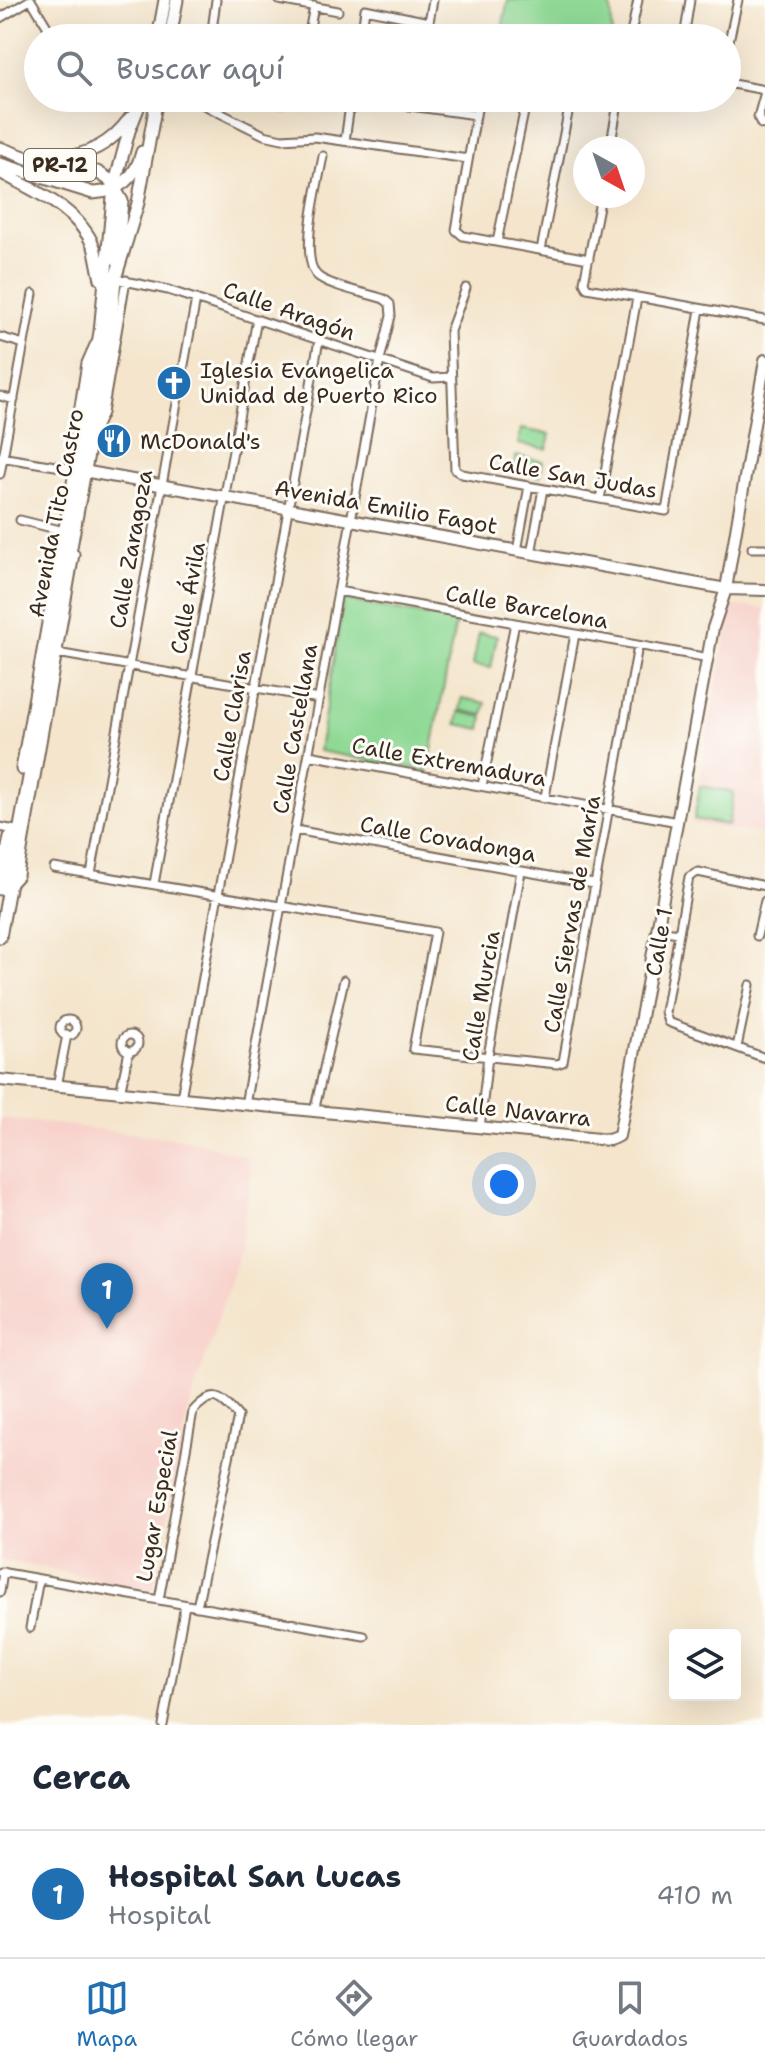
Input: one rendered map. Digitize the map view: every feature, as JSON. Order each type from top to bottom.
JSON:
[{"type":"main road","points":[[161,24],[165,0]]},
{"type":"main road","points":[[173,24],[177,0]]},
{"type":"main road","points":[[30,159],[75,157],[95,149],[119,132],[133,112]]},
{"type":"main road","name":"Avenida Tito Castro","points":[[0,937],[4,888],[50,654],[100,332],[114,187],[137,112]]},
{"type":"main road","name":"Avenida Tito Castro","points":[[77,470],[90,440],[155,112]]},
{"type":"main road","points":[[121,280],[122,201],[114,187],[123,184],[134,172],[153,123]]},
{"type":"main road","name":"PR-12","points":[[0,148],[30,159],[97,172],[107,177],[114,187],[93,193],[0,164]]},
{"type":"main road","points":[[0,172],[58,205],[76,220],[92,244],[104,290]]},
{"type":"street","points":[[0,18],[30,0],[45,24]]},
{"type":"street","points":[[213,24],[216,0]]},
{"type":"street","points":[[279,0],[338,11]]},
{"type":"street","points":[[363,24],[365,9],[429,22],[433,0]]},
{"type":"street","points":[[633,24],[638,0]]},
{"type":"street","points":[[686,24],[690,0]]},
{"type":"street","points":[[733,24],[738,0]]},
{"type":"street","points":[[311,24],[314,6]]},
{"type":"street","points":[[741,86],[765,91],[758,117],[765,125]]},
{"type":"street","points":[[218,112],[264,135],[282,139],[315,137],[468,159]]},
{"type":"street","points":[[345,141],[350,112]]},
{"type":"street","points":[[454,112],[476,115]]},
{"type":"street","points":[[477,112],[456,230],[463,236],[589,259]]},
{"type":"street","points":[[497,242],[524,112]]},
{"type":"street","points":[[541,250],[568,112]]},
{"type":"street","points":[[612,136],[616,112]]},
{"type":"street","name":"Calle Castellana","points":[[245,1105],[380,360],[391,316],[390,304],[384,299],[321,279],[312,271],[308,251],[323,156]]},
{"type":"street","points":[[599,208],[584,282],[587,288],[765,320]]},
{"type":"street","name":"Calle Aragón","points":[[121,280],[196,299],[433,378],[451,377]]},
{"type":"street","name":"Calle San Judas","points":[[466,288],[450,331],[455,470],[462,474],[666,511],[700,309]]},
{"type":"street","points":[[0,474],[33,294]]},
{"type":"street","points":[[600,499],[637,298]]},
{"type":"street","name":"Calle Zaragoza","points":[[91,874],[196,299]]},
{"type":"street","name":"Calle Ávila","points":[[154,884],[257,319]]},
{"type":"street","points":[[0,337],[24,344]]},
{"type":"street","name":"Calle Clarisa","points":[[181,1098],[319,340]]},
{"type":"street","name":"Calle Navarra","points":[[0,1080],[609,1140],[619,1136],[713,628],[726,589],[765,360]]},
{"type":"street","points":[[0,396],[14,400]]},
{"type":"street","name":"Avenida Emilio Fagot","points":[[1,458],[726,589],[765,590]]},
{"type":"street","points":[[517,551],[529,486]]},
{"type":"street","points":[[531,554],[543,489]]},
{"type":"street","points":[[4,888],[19,876],[24,844],[14,830],[75,550],[69,532],[20,520]]},
{"type":"street","points":[[752,548],[765,548]]},
{"type":"street","name":"Calle Barcelona","points":[[338,591],[709,658]]},
{"type":"street","points":[[482,786],[515,623]]},
{"type":"street","points":[[545,797],[575,634]]},
{"type":"street","name":"Calle Siervas de María","points":[[54,868],[435,932],[413,1049],[557,1064],[563,1062],[638,646]]},
{"type":"street","points":[[50,654],[319,699]]},
{"type":"street","name":"Calle Extremadura","points":[[309,755],[678,822]]},
{"type":"street","name":"Calle Covadonga","points":[[295,830],[594,884]]},
{"type":"street","name":"Calle Murcia","points":[[480,1128],[488,1056],[521,871]]},
{"type":"street","name":"Calle 1","points":[[737,1047],[668,1022],[665,1012],[689,877],[698,872],[765,886]]},
{"type":"street","points":[[757,936],[765,901]]},
{"type":"street","points":[[658,930],[679,933]]},
{"type":"street","points":[[314,1112],[344,980]]},
{"type":"street","points":[[750,985],[737,1047],[765,1058]]},
{"type":"street","points":[[57,1086],[67,1035]]},
{"type":"street","points":[[120,1093],[129,1051]]},
{"type":"street","name":"Lugar Especial","points":[[159,1600],[193,1411],[204,1398],[214,1396],[227,1402],[238,1416],[197,1607]]},
{"type":"street","points":[[0,1592],[2,1572],[364,1636]]},
{"type":"street","points":[[30,1628],[39,1579]]},
{"type":"street","points":[[163,1725],[185,1605]]},
{"type":"shaded area","points":[[731,605],[765,608],[765,834],[692,824]]},
{"type":"shaded area","points":[[0,1118],[190,1140],[247,1157],[251,1171],[240,1250],[189,1409],[153,1591],[0,1559]]},
{"type":"green space","points":[[508,0],[606,0],[611,8],[612,24],[503,24]]},
{"type":"green space","points":[[521,429],[550,434],[547,449],[518,444]]},
{"type":"green space","points":[[516,456],[543,461],[540,477],[513,472]]},
{"type":"green space","points":[[343,600],[456,621],[428,771],[319,751]]},
{"type":"green space","points":[[479,633],[497,636],[491,668],[473,665]]},
{"type":"green space","points":[[462,698],[486,703],[483,715],[460,710]]},
{"type":"green space","points":[[459,712],[483,717],[481,729],[457,724]]},
{"type":"green space","points":[[700,786],[734,792],[728,825],[694,819]]},
{"type":"place","name":"Iglesia Evangelica Unidad de Puerto Rico","points":[[174,383]]},
{"type":"place","name":"McDonald's","points":[[114,441]]},
{"type":"place","name":"Hospital San Lucas","points":[[107,1329]]}]
